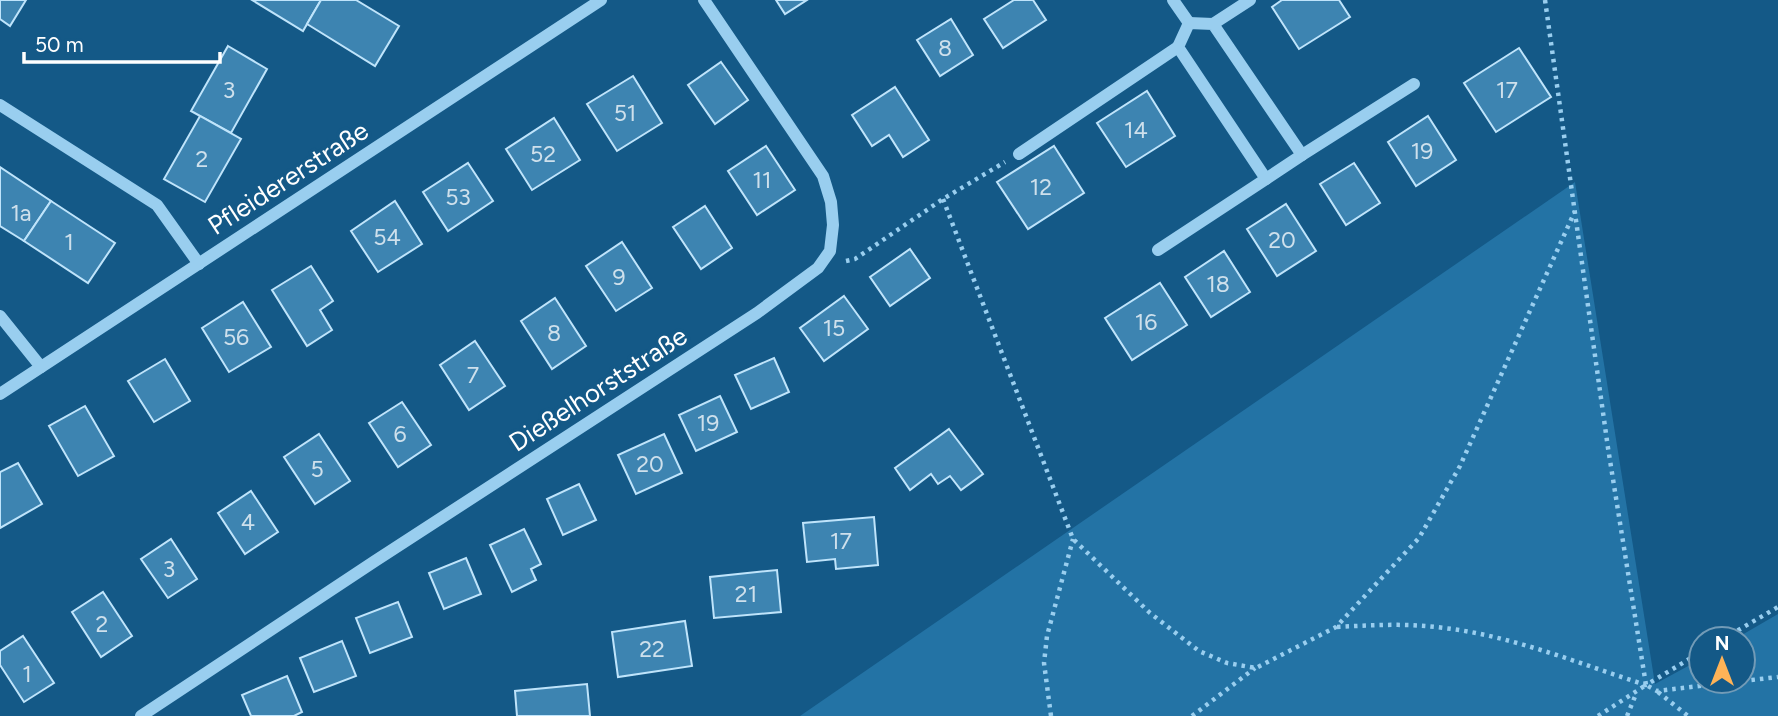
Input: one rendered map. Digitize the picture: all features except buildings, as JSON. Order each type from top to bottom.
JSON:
[{"type":"street","name":"Pfleidererstraße","points":[[0,394],[601,0]]},
{"type":"street","name":"Dießelhorststraße","points":[[141,716],[757,313],[818,268],[830,251],[833,225],[831,202],[823,176],[704,0]]},
{"type":"street","points":[[1173,0],[1189,23]]},
{"type":"street","points":[[1189,23],[1213,24],[1250,0]]},
{"type":"street","points":[[1019,154],[1178,47],[1189,23]]},
{"type":"street","points":[[1213,24],[1302,155]]},
{"type":"street","points":[[1178,47],[1266,179]]},
{"type":"street","points":[[1158,250],[1414,84]]},
{"type":"street","points":[[0,104],[157,205],[198,264]]},
{"type":"street","points":[[0,316],[41,367]]},
{"type":"path","points":[[1545,0],[1608,448],[1646,685]]},
{"type":"path","points":[[818,268],[855,259],[943,199],[1019,154]]},
{"type":"path","points":[[943,199],[1073,539],[1150,613],[1199,651],[1227,663],[1256,668]]},
{"type":"path","points":[[1192,716],[1256,668],[1336,627],[1419,538],[1460,466],[1575,211]]},
{"type":"path","points":[[1051,716],[1044,663],[1047,636],[1073,539]]},
{"type":"path","points":[[1747,625],[1778,607]]},
{"type":"path","points":[[1336,627],[1399,624],[1447,628],[1514,642],[1646,685],[1688,716]]},
{"type":"path","points":[[1598,716],[1687,660]]},
{"type":"path","points":[[1757,679],[1778,677]]},
{"type":"path","points":[[1657,691],[1687,688]]},
{"type":"path","points":[[1627,716],[1637,692]]},
{"type":"shaded area","points":[[1575,182],[1655,684],[1687,667],[1687,695],[1757,695],[1757,626],[1778,614],[1778,716],[800,716]]}]
